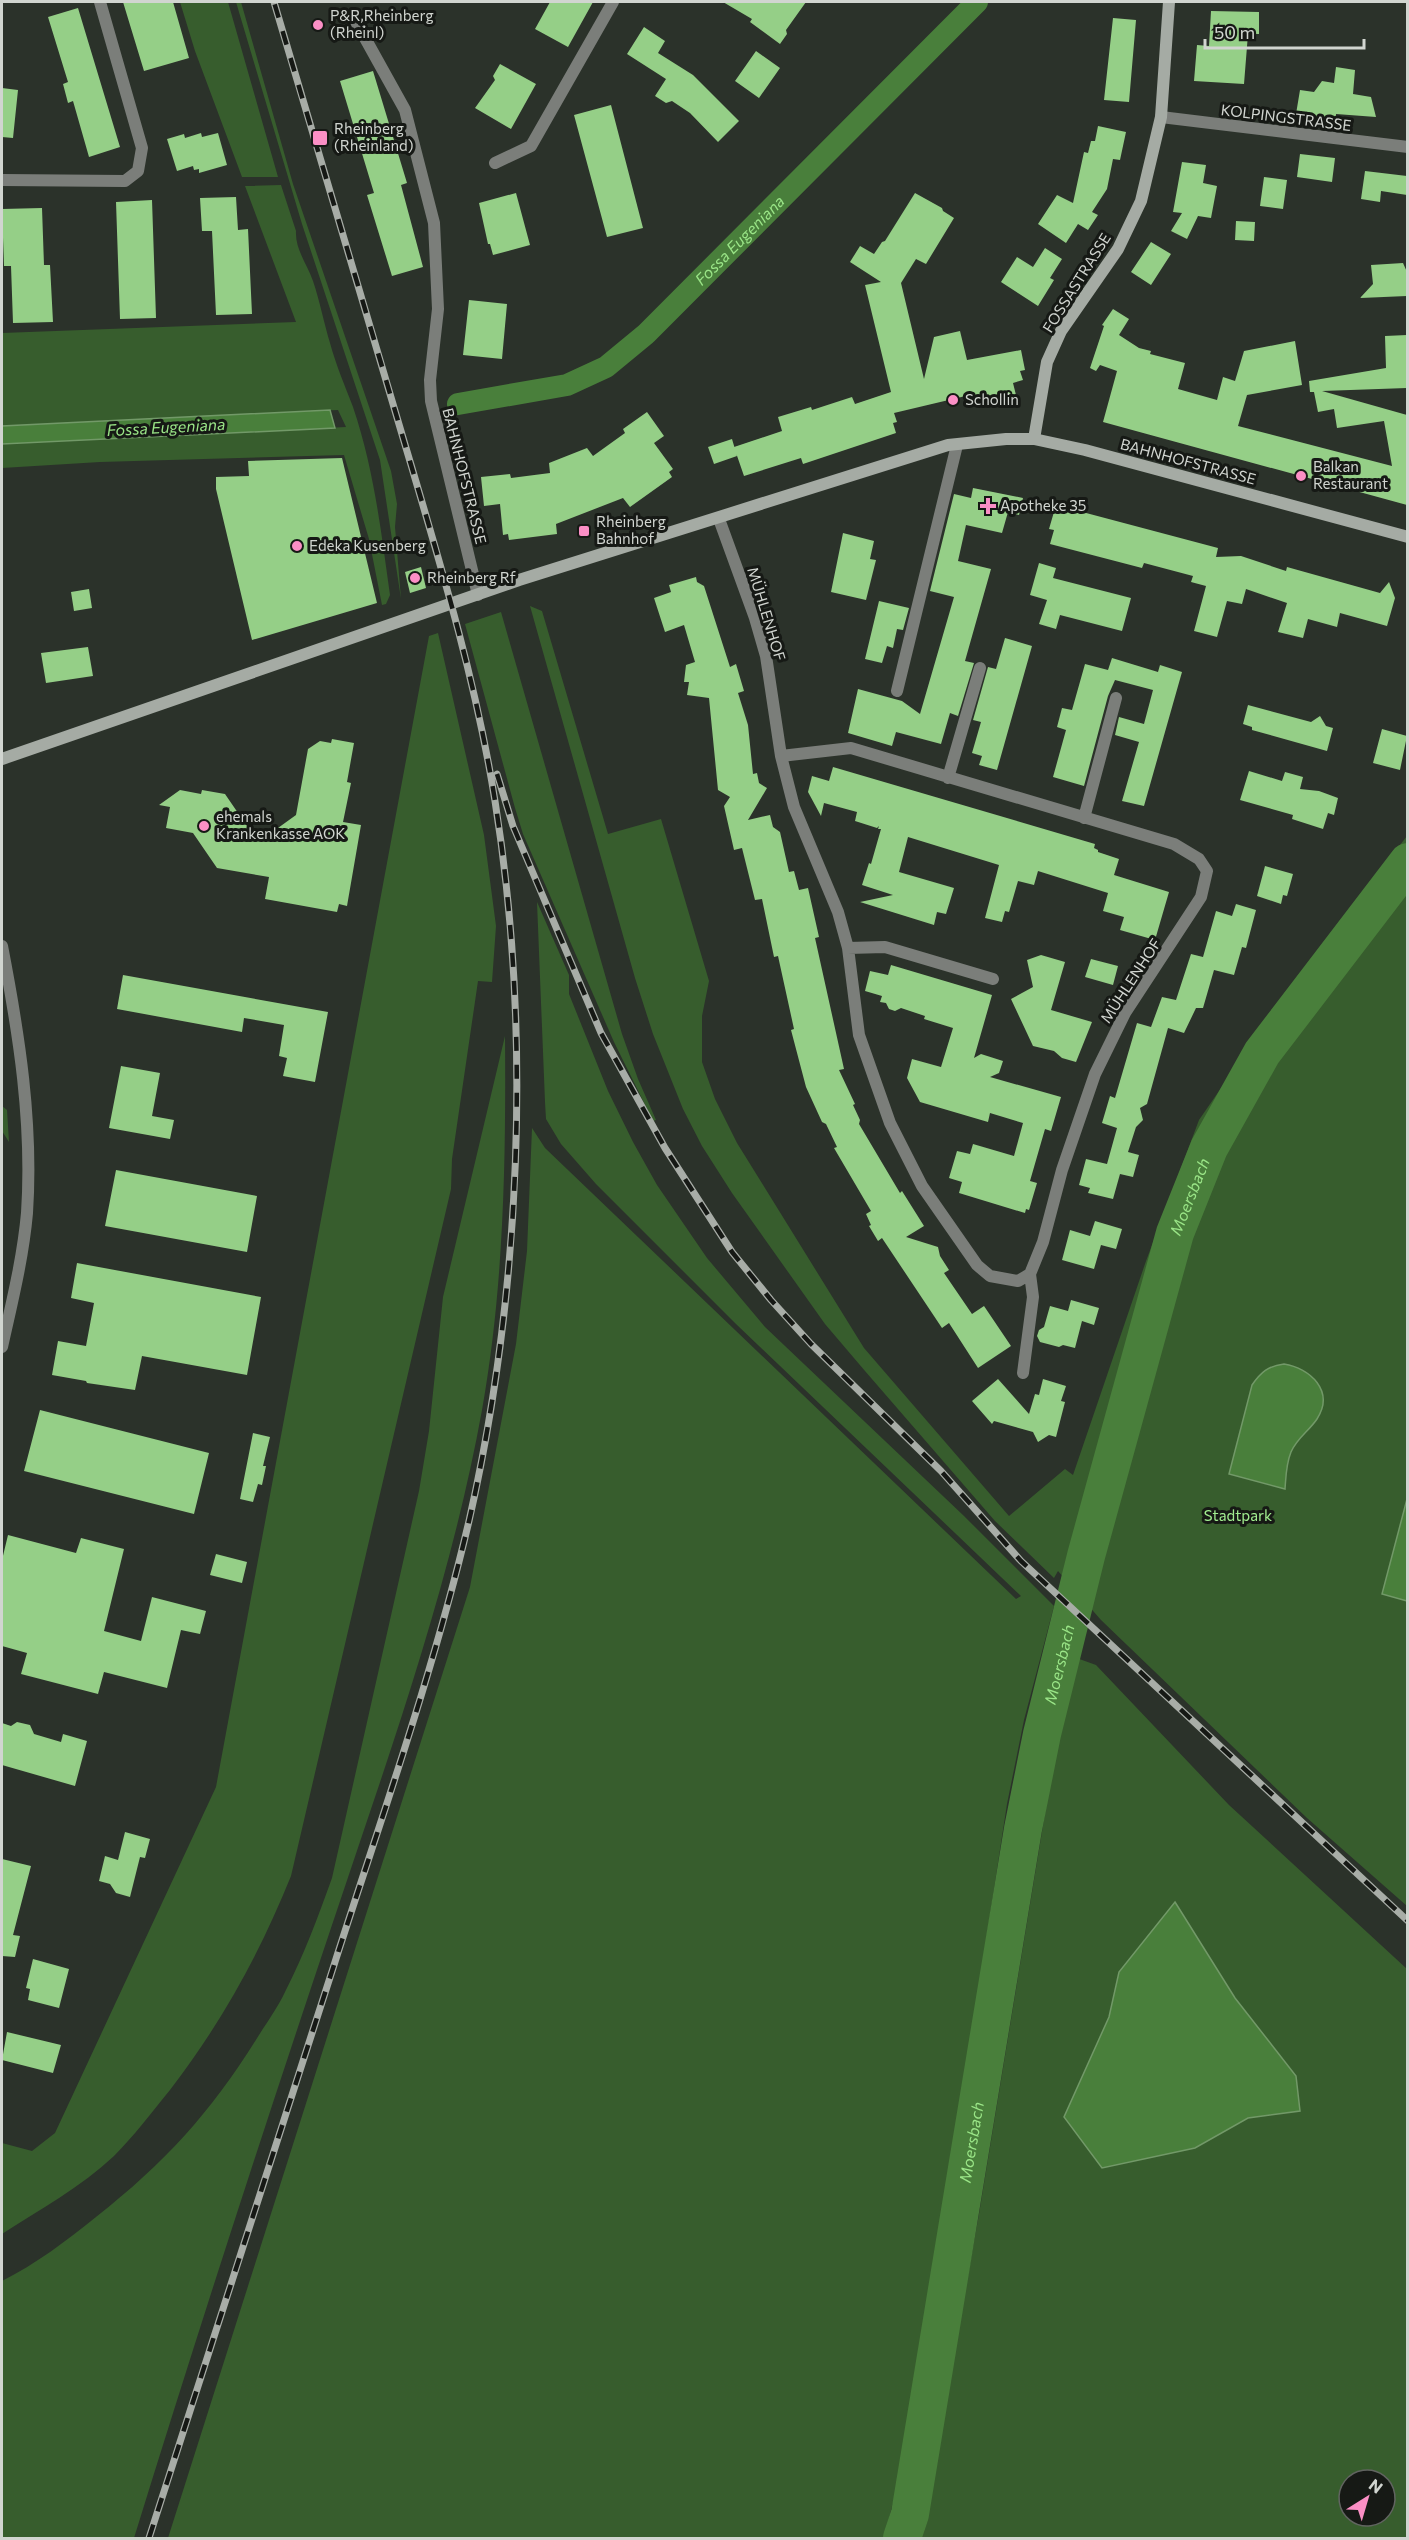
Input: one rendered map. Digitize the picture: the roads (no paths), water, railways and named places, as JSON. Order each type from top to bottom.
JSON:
[{"type":"street","points":[[2,180],[125,181],[138,171],[142,148],[100,2]]},
{"type":"street","points":[[495,163],[531,147],[613,2]]},
{"type":"street","name":"FOSSASTRASSE","points":[[1034,440],[1047,363],[1061,331],[1118,249],[1136,210],[1150,166],[1161,117],[1169,2]]},
{"type":"street","name":"BAHNHOFSTRASSE","points":[[355,20],[405,110],[434,223],[438,309],[430,380],[431,401],[478,595]]},
{"type":"street","name":"KOLPINGSTRASSE","points":[[1161,117],[1407,147]]},
{"type":"street","name":"BAHNHOFSTRASSE","points":[[2,759],[478,595],[948,446],[1006,439],[1034,440],[1085,450],[1407,537]]},
{"type":"street","points":[[897,691],[957,445]]},
{"type":"street","name":"MÜHLENHOF","points":[[719,519],[755,618],[766,656],[781,756],[794,807],[838,912],[848,948],[860,1035],[872,1078],[890,1123],[922,1186],[977,1265],[990,1276],[1018,1281],[1030,1274]]},
{"type":"street","points":[[948,778],[980,668]]},
{"type":"street","points":[[1084,818],[1116,698]]},
{"type":"street","name":"MÜHLENHOF","points":[[781,756],[851,748],[1174,844],[1199,859],[1207,871],[1201,897],[1125,1013],[1095,1074],[1062,1170],[1043,1242],[1030,1274],[1033,1297],[1023,1373]]},
{"type":"street","points":[[2,946],[22,1062],[29,1159],[27,1214],[20,1270],[2,1347]]},
{"type":"street","points":[[848,948],[885,948],[993,979]]},
{"type":"water","points":[[330,410],[335,428],[2,444],[2,426]]},
{"type":"water","points":[[1284,1364],[1303,1370],[1311,1376],[1317,1382],[1323,1399],[1322,1409],[1317,1419],[1291,1452],[1285,1489],[1229,1474],[1252,1385],[1265,1370]]},
{"type":"water","points":[[1407,1499],[1407,1601],[1382,1594]]},
{"type":"water","points":[[1175,1902],[1235,1998],[1296,2076],[1300,2111],[1248,2118],[1195,2148],[1102,2168],[1064,2117],[1109,2017],[1119,1972]]},
{"type":"waterway","name":"Fossa Eugeniana","points":[[458,404],[567,385],[606,367],[646,334],[977,2]]},
{"type":"waterway","name":"Moersbach","points":[[902,2538],[910,2514],[1023,1829],[1042,1734],[1086,1556],[1175,1233],[1209,1148],[1262,1053],[1408,862]]},
{"type":"railway","points":[[149,2538],[406,1743],[455,1577],[487,1434],[500,1345],[510,1254],[515,1162],[517,1070],[514,979],[507,889],[487,754],[466,661],[441,568],[274,2]]},
{"type":"railway","points":[[497,774],[513,826],[601,1033],[665,1148],[732,1252],[811,1344],[941,1471],[1021,1561],[1408,1921]]},
{"type":"place","name":"P&R,Rheinberg (Rheinl)","points":[[318,25]]},
{"type":"place","name":"Rheinberg (Rheinland)","points":[[320,138]]},
{"type":"place","name":"Schollin","points":[[953,400]]},
{"type":"place","name":"Balkan Restaurant","points":[[1301,476]]},
{"type":"place","name":"Apotheke 35","points":[[988,506]]},
{"type":"place","name":"Rheinberg Bahnhof","points":[[584,531]]},
{"type":"place","name":"Edeka Kusenberg","points":[[297,546]]},
{"type":"place","name":"Rheinberg Rf","points":[[415,578]]},
{"type":"place","name":"ehemals Krankenkasse AOK","points":[[204,826]]},
{"type":"park label","name":"Stadtpark","points":[[1238,1516]]}]
